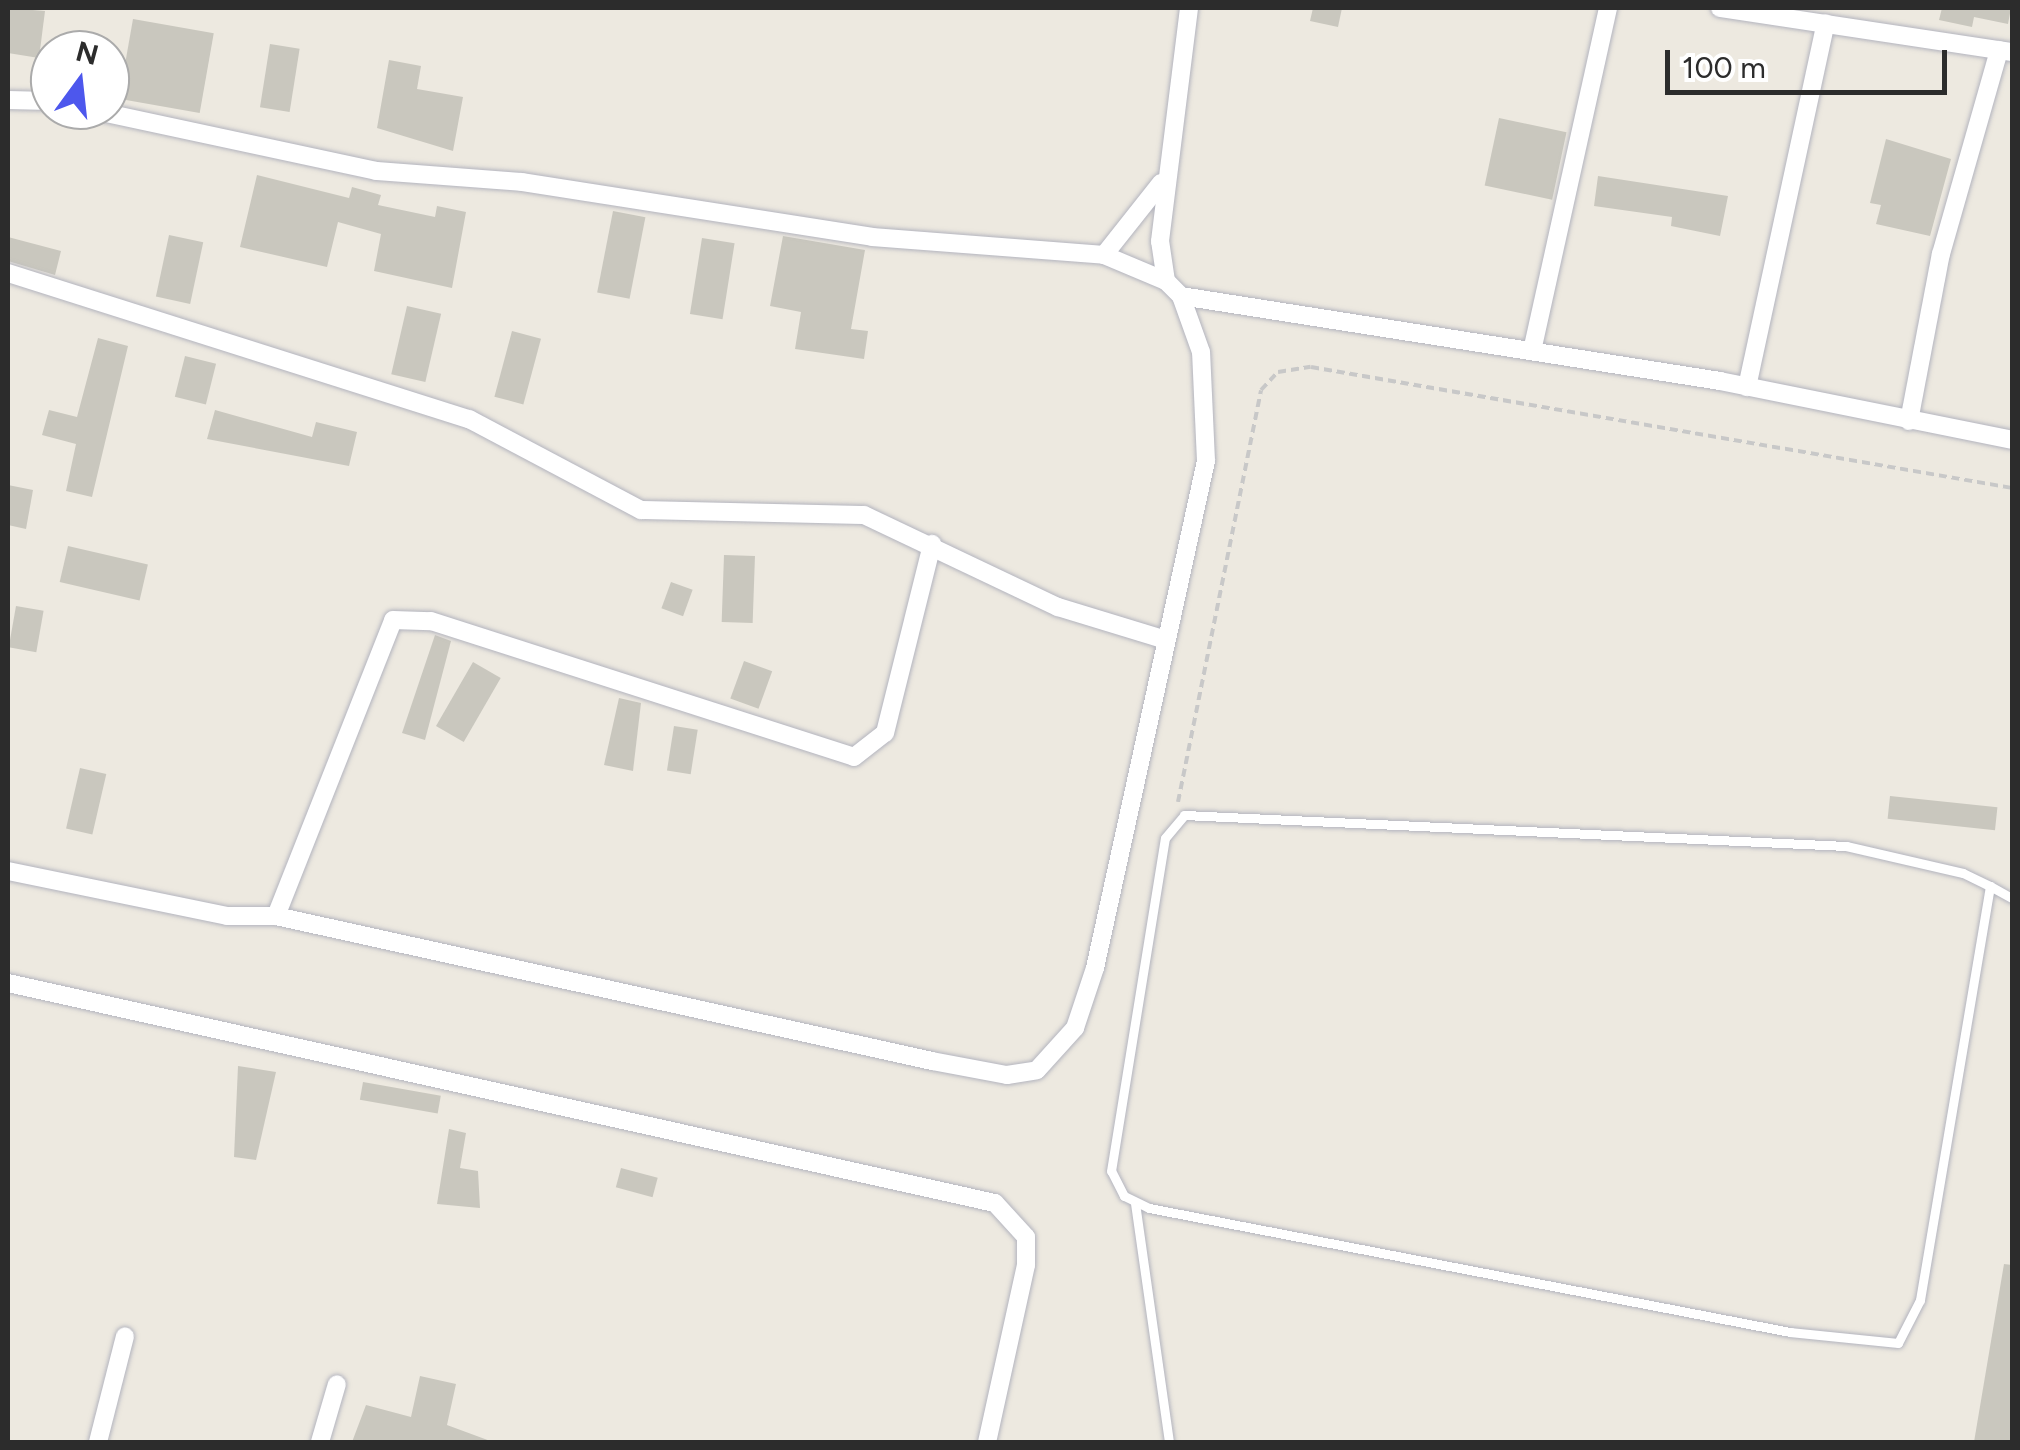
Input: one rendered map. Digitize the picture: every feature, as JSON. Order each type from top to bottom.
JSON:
[{"type":"street","points":[[1166,281],[1161,183],[1189,8]]},
{"type":"street","points":[[1532,351],[1608,8]]},
{"type":"street","points":[[1720,8],[2006,51],[1941,254],[1909,421]]},
{"type":"street","points":[[1747,387],[1826,23]]},
{"type":"street","points":[[8,871],[227,916],[276,916],[701,1014],[1027,1074],[1058,1051],[1083,1009],[1206,461],[1200,352],[1181,296],[1166,281],[1104,255],[872,238],[522,182],[376,171],[130,118]]},
{"type":"street","points":[[1104,255],[1161,183]]},
{"type":"street","points":[[8,273],[470,420],[642,510],[864,515],[1076,614],[1166,640]]},
{"type":"street","points":[[1181,296],[1747,387],[2012,440]]},
{"type":"street","points":[[276,916],[393,620],[431,621],[854,757],[885,733],[932,544]]},
{"type":"street","points":[[8,983],[995,1203],[1026,1237],[1026,1265],[988,1442]]},
{"type":"street","points":[[98,1442],[125,1336]]},
{"type":"street","points":[[320,1442],[337,1384]]},
{"type":"lane","points":[[1169,1442],[1136,1203],[1111,1170],[1113,1134],[1174,821],[1700,833],[1902,854],[2012,898]]},
{"type":"lane","points":[[1136,1203],[1790,1332],[1898,1342],[1920,1300],[1990,886]]},
{"type":"path","points":[[1174,821],[1261,390],[1278,372],[1311,367],[2012,488]]},
{"type":"building","points":[[8,8],[45,11],[43,30],[30,30],[30,57],[8,53]]},
{"type":"building","points":[[1313,8],[1342,8],[1338,27],[1310,21]]},
{"type":"building","points":[[1942,8],[2011,8],[2008,24],[1974,17],[1972,27],[1939,20]]},
{"type":"building","points":[[133,19],[214,33],[200,113],[130,101]]},
{"type":"building","points":[[270,44],[300,49],[290,112],[260,107]]},
{"type":"building","points":[[389,60],[421,66],[417,89],[463,97],[453,151],[377,128]]},
{"type":"building","points":[[1499,118],[1566,132],[1552,200],[1485,185]]},
{"type":"building","points":[[1886,139],[1951,159],[1930,236],[1876,224],[1881,205],[1870,203]]},
{"type":"building","points":[[257,175],[349,198],[352,187],[381,195],[378,205],[435,217],[437,206],[466,212],[452,288],[374,271],[381,234],[338,222],[327,267],[240,247]]},
{"type":"building","points":[[1598,176],[1728,196],[1720,236],[1671,226],[1672,217],[1594,206]]},
{"type":"building","points":[[613,211],[645,217],[630,299],[597,292]]},
{"type":"building","points":[[169,235],[203,242],[190,304],[156,297]]},
{"type":"building","points":[[783,236],[865,250],[851,329],[868,331],[864,359],[795,349],[801,312],[770,306]]},
{"type":"building","points":[[8,237],[61,251],[55,275],[8,261]]},
{"type":"building","points":[[702,238],[735,243],[723,319],[690,314]]},
{"type":"building","points":[[407,306],[441,314],[425,382],[391,374]]},
{"type":"building","points":[[512,331],[541,339],[523,404],[494,397]]},
{"type":"building","points":[[98,338],[128,346],[92,497],[66,491],[76,444],[42,435],[49,410],[77,417]]},
{"type":"building","points":[[185,356],[216,364],[206,404],[175,397]]},
{"type":"building","points":[[215,410],[312,437],[316,422],[357,432],[349,466],[207,439]]},
{"type":"building","points":[[8,485],[33,490],[26,529],[8,525]]},
{"type":"building","points":[[68,546],[148,564],[140,600],[60,582]]},
{"type":"building","points":[[724,555],[755,556],[753,623],[722,622]]},
{"type":"building","points":[[671,582],[693,590],[683,616],[661,608]]},
{"type":"building","points":[[16,606],[44,611],[36,652],[9,647]]},
{"type":"building","points":[[435,635],[451,641],[425,740],[402,733]]},
{"type":"building","points":[[744,661],[772,671],[759,709],[730,699]]},
{"type":"building","points":[[473,662],[501,678],[464,742],[436,726]]},
{"type":"building","points":[[619,698],[641,703],[633,771],[604,765]]},
{"type":"building","points":[[674,726],[698,730],[691,774],[667,770]]},
{"type":"building","points":[[80,768],[106,774],[92,834],[66,828]]},
{"type":"building","points":[[1890,796],[1997,807],[1995,830],[1888,819]]},
{"type":"building","points":[[238,1066],[276,1072],[256,1160],[234,1157]]},
{"type":"building","points":[[363,1082],[441,1096],[438,1113],[360,1100]]},
{"type":"building","points":[[449,1129],[466,1133],[460,1168],[478,1171],[480,1208],[437,1204]]},
{"type":"building","points":[[621,1168],[658,1178],[653,1197],[616,1187]]},
{"type":"building","points":[[2004,1264],[2012,1265],[2012,1442],[1974,1442]]},
{"type":"building","points":[[420,1376],[456,1384],[447,1425],[493,1442],[352,1442],[366,1405],[411,1417]]}]
